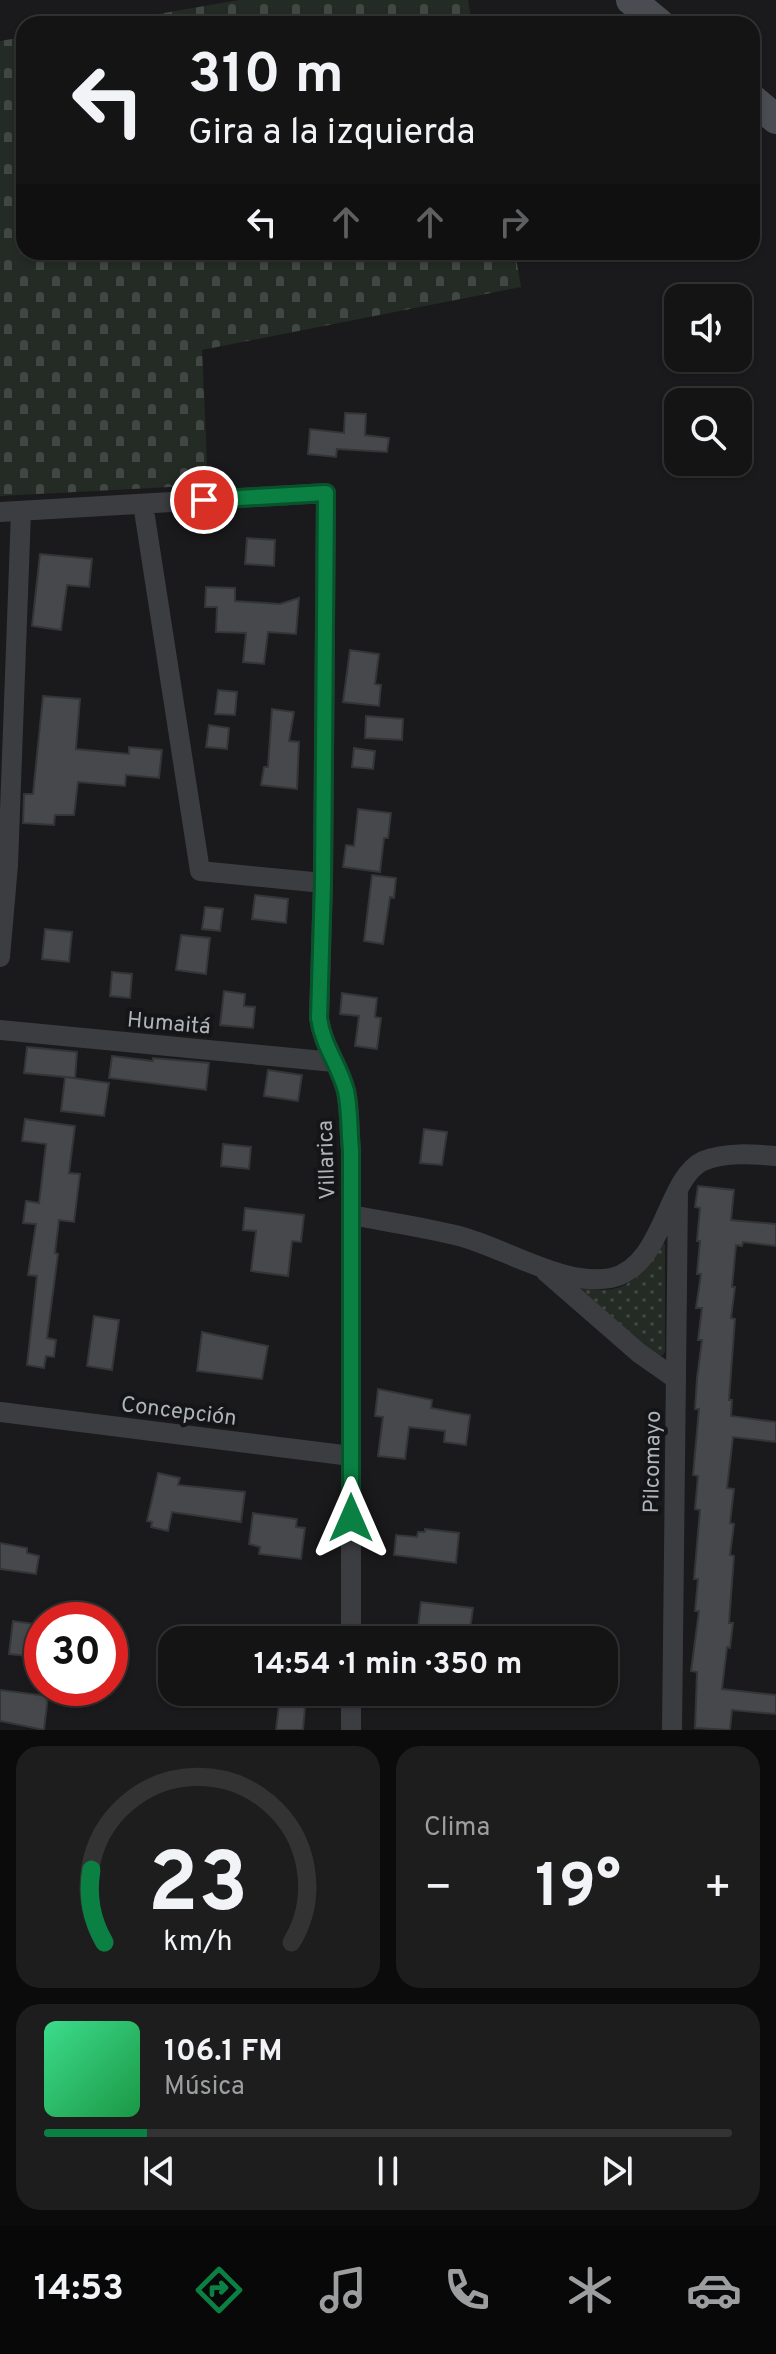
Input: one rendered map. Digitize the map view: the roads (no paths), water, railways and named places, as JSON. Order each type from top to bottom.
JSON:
[{"type":"street","points":[[631,0],[650,16]]},
{"type":"street","points":[[760,106],[776,119]]},
{"type":"street","name":"Villarica","points":[[143,504],[326,493],[319,1018],[322,1040],[346,1091],[351,1150],[351,1626]]},
{"type":"street","points":[[0,957],[8,865],[10,512],[143,504],[200,871],[323,883]]},
{"type":"street","name":"Humaitá","points":[[0,1030],[334,1062]]},
{"type":"street","points":[[351,1215],[460,1236],[575,1279],[596,1280],[626,1272],[639,1261],[659,1233],[683,1181],[703,1161],[731,1156],[776,1156]]},
{"type":"street","name":"Pilcomayo","points":[[672,1730],[678,1194]]},
{"type":"street","points":[[537,1264],[628,1344],[676,1379]]},
{"type":"street","name":"Concepción","points":[[0,1412],[351,1456]]},
{"type":"street","points":[[351,1706],[351,1730]]}]
